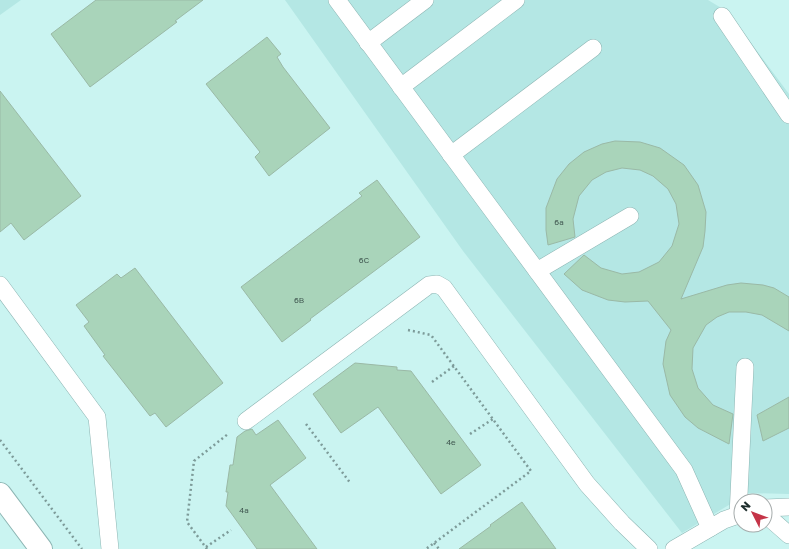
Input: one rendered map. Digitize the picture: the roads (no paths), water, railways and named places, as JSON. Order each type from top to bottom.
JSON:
[{"type":"street","points":[[0,494],[41,549]]},
{"type":"lane","points":[[337,0],[684,470],[710,528]]},
{"type":"lane","points":[[368,43],[425,0]]},
{"type":"lane","points":[[401,87],[516,0]]},
{"type":"lane","points":[[722,16],[789,114]]},
{"type":"lane","points":[[451,155],[593,48]]},
{"type":"lane","points":[[537,271],[630,216]]},
{"type":"lane","points":[[246,421],[429,285],[437,284],[444,288],[587,484],[622,523],[649,549]]},
{"type":"lane","points":[[0,285],[97,417],[110,549]]},
{"type":"lane","points":[[740,493],[745,367]]},
{"type":"lane","points":[[773,508],[789,507]]},
{"type":"lane","points":[[674,549],[724,520],[733,517]]},
{"type":"lane","points":[[773,521],[789,535]]}]
